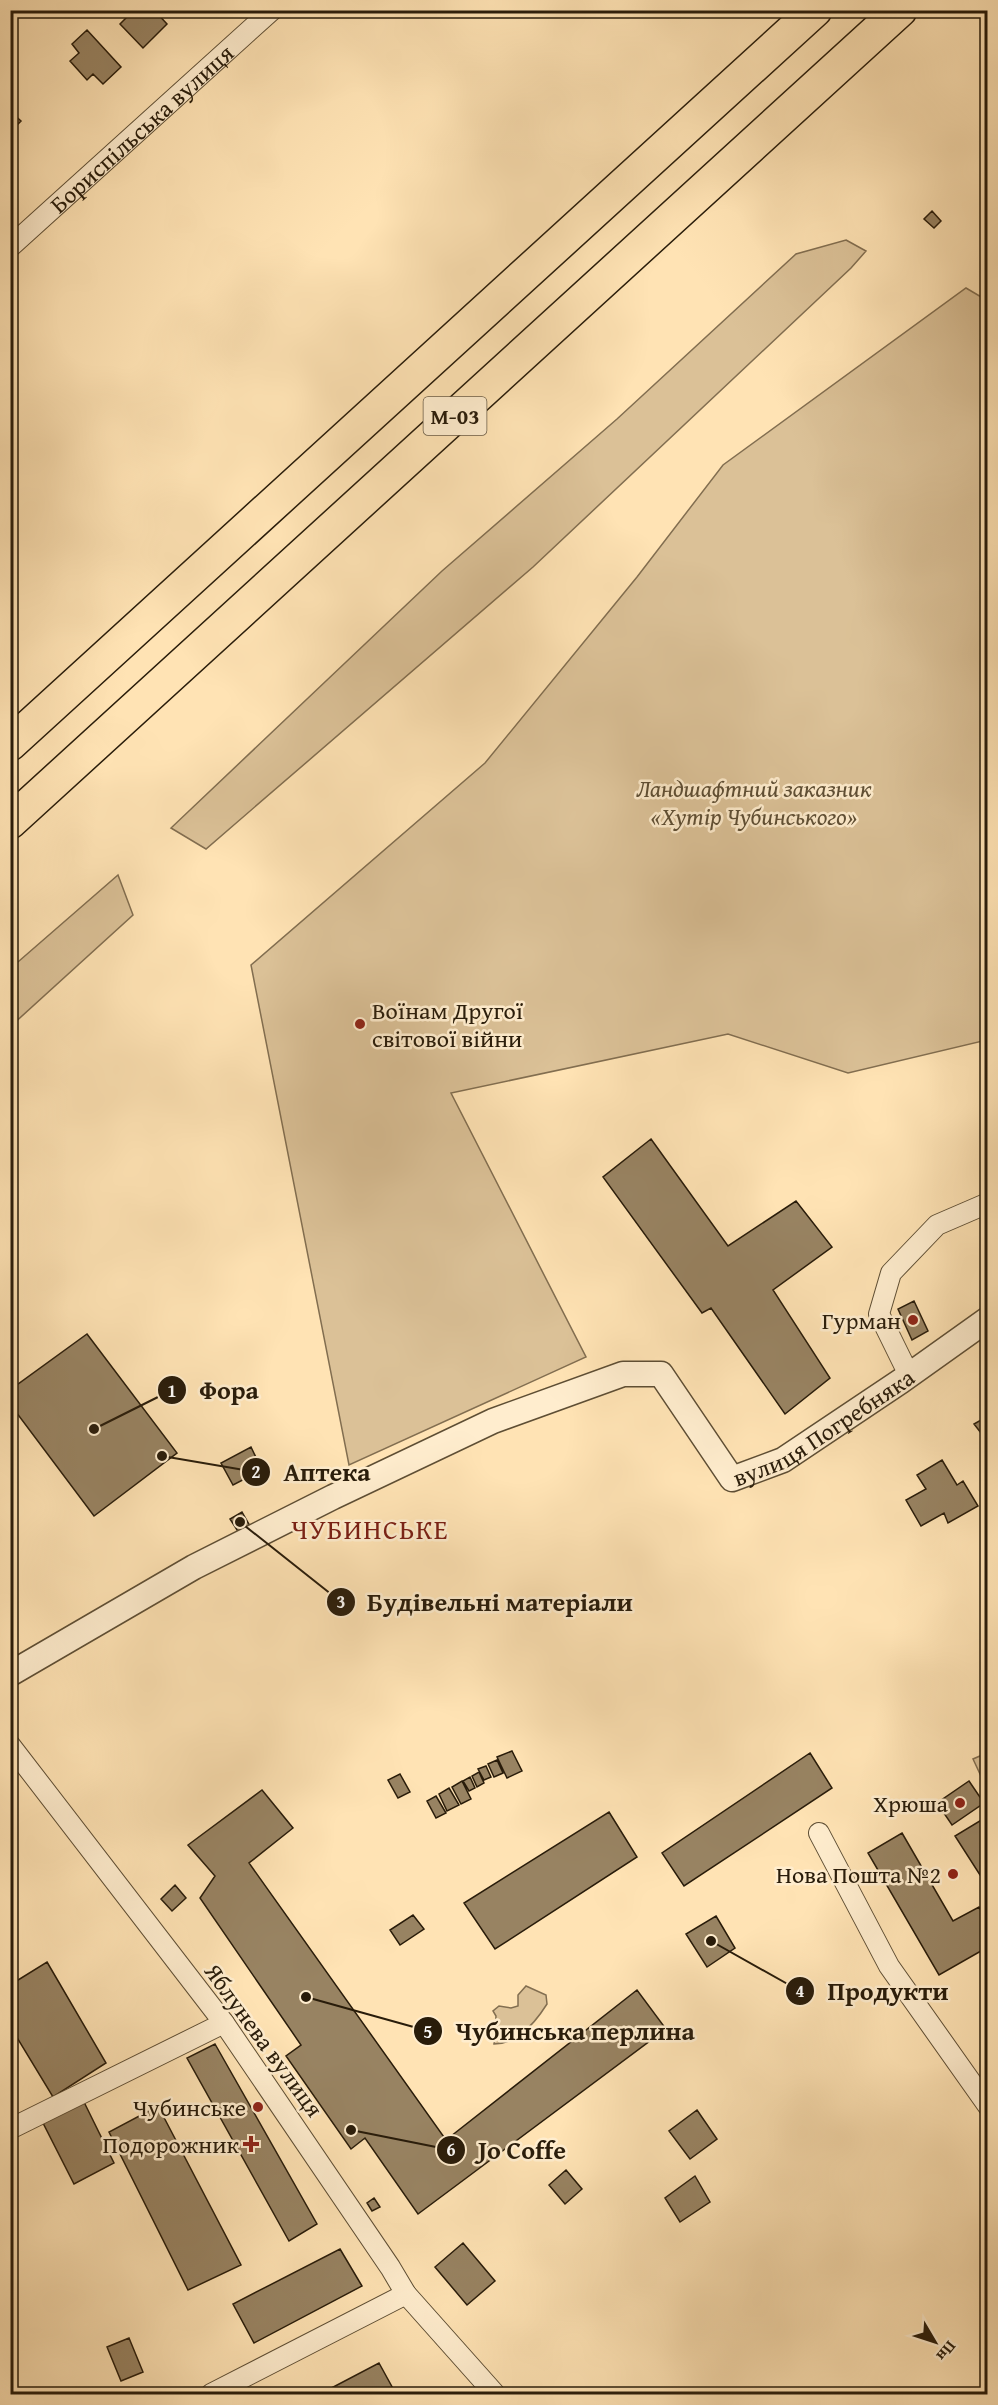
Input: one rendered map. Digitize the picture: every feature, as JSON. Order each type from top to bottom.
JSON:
[{"type":"highway","name":"М-03","points":[[10,744],[815,10]]},
{"type":"highway","name":"М-03","points":[[10,822],[900,10]]},
{"type":"street","name":"Бориспільська вулиця","points":[[10,247],[272,10]]},
{"type":"street","points":[[909,1375],[879,1314],[891,1273],[937,1225],[987,1203]]},
{"type":"street","name":"вулиця Погребняка","points":[[10,1674],[194,1567],[333,1497],[493,1421],[624,1374],[661,1374],[732,1479],[783,1460],[987,1319]]},
{"type":"street","name":"Яблунева вулиця","points":[[10,1745],[224,2023],[390,2266],[406,2294],[495,2394]]},
{"type":"street","points":[[819,1833],[889,1966],[987,2106]]},
{"type":"street","points":[[10,2129],[224,2023]]},
{"type":"street","points":[[211,2394],[406,2294]]},
{"type":"green space","points":[[846,240],[866,251],[851,268],[533,567],[206,849],[171,828],[442,571],[617,419],[796,254]]},
{"type":"green space","name":"Ландшафтний заказник «Хутір Чубинського»","points":[[966,288],[988,301],[987,1040],[848,1073],[728,1034],[451,1093],[586,1357],[349,1465],[251,965],[485,763],[637,577],[723,465]]},
{"type":"green space","points":[[118,875],[133,915],[11,1026],[11,968]]},
{"type":"green space","points":[[987,1753],[987,1789],[973,1759]]},
{"type":"green space","points":[[526,1986],[546,1995],[547,2004],[525,2031],[511,2040],[494,2044],[496,2016],[493,2011],[499,2006],[511,2008],[518,2006],[518,1995]]},
{"type":"building","points":[[134,10],[154,10],[167,24],[143,48],[120,24]]},
{"type":"building","points":[[87,30],[121,67],[103,84],[93,74],[87,80],[70,61],[79,53],[72,44]]},
{"type":"building","points":[[10,111],[21,121],[10,132]]},
{"type":"building","points":[[932,211],[941,221],[934,228],[924,219]]},
{"type":"building","points":[[651,1139],[728,1246],[796,1201],[832,1247],[773,1290],[830,1378],[785,1414],[711,1308],[702,1313],[603,1177]]},
{"type":"building","name":"Гурман","points":[[914,1301],[928,1331],[912,1340],[898,1309]]},
{"type":"building","points":[[87,1334],[177,1453],[94,1516],[10,1404],[10,1390]]},
{"type":"building","points":[[988,1416],[988,1442],[974,1424]]},
{"type":"building","points":[[251,1447],[262,1470],[233,1485],[221,1463]]},
{"type":"building","points":[[942,1460],[957,1485],[963,1481],[978,1506],[948,1523],[944,1513],[921,1526],[906,1500],[926,1489],[917,1475]]},
{"type":"building","points":[[242,1512],[250,1526],[239,1533],[230,1519]]},
{"type":"building","points":[[512,1751],[522,1771],[507,1778],[497,1757]]},
{"type":"building","points":[[810,1753],[832,1788],[684,1886],[662,1853]]},
{"type":"building","points":[[497,1760],[503,1773],[494,1777],[488,1764]]},
{"type":"building","points":[[486,1766],[491,1777],[484,1780],[478,1769]]},
{"type":"building","points":[[479,1772],[484,1783],[477,1787],[472,1776]]},
{"type":"building","points":[[400,1774],[410,1792],[398,1798],[388,1780]]},
{"type":"building","points":[[470,1777],[475,1788],[469,1791],[463,1781]]},
{"type":"building","points":[[462,1781],[471,1799],[461,1804],[452,1787]]},
{"type":"building","name":"Хрюша","points":[[969,1781],[984,1803],[952,1825],[937,1803]]},
{"type":"building","points":[[449,1788],[459,1805],[447,1811],[439,1794]]},
{"type":"building","points":[[262,1790],[293,1828],[249,1863],[446,2140],[637,1990],[666,2029],[418,2214],[365,2138],[351,2149],[286,2056],[301,2045],[200,1898],[215,1876],[188,1845]]},
{"type":"building","points":[[436,1796],[446,1813],[436,1818],[427,1801]]},
{"type":"building","points":[[609,1812],[637,1857],[495,1949],[464,1903]]},
{"type":"building","points":[[983,1819],[988,1826],[988,1870],[980,1875],[955,1836]]},
{"type":"building","points":[[902,1833],[953,1921],[979,1907],[988,1922],[988,1947],[939,1975],[868,1853]]},
{"type":"building","points":[[175,1885],[186,1898],[172,1911],[161,1899]]},
{"type":"building","points":[[413,1915],[424,1929],[400,1945],[390,1930]]},
{"type":"building","points":[[716,1916],[735,1948],[707,1967],[686,1934]]},
{"type":"building","points":[[47,1962],[106,2063],[53,2097],[10,2026],[10,1985]]},
{"type":"building","points":[[215,2044],[317,2224],[289,2241],[187,2058]]},
{"type":"building","points":[[83,2100],[114,2163],[74,2184],[42,2121]]},
{"type":"building","points":[[158,2106],[241,2265],[188,2290],[109,2132]]},
{"type":"building","points":[[697,2110],[717,2139],[690,2159],[669,2131]]},
{"type":"building","points":[[566,2170],[582,2189],[565,2204],[549,2185]]},
{"type":"building","points":[[695,2176],[710,2202],[680,2222],[665,2198]]},
{"type":"building","points":[[374,2198],[380,2207],[372,2211],[367,2203]]},
{"type":"building","points":[[463,2243],[495,2281],[467,2305],[435,2267]]},
{"type":"building","points":[[340,2249],[362,2286],[254,2343],[233,2304]]},
{"type":"building","points":[[129,2338],[143,2372],[121,2381],[107,2347]]},
{"type":"building","points":[[379,2363],[396,2394],[320,2394]]},
{"type":"place","name":"Воїнам Другої світової війни","points":[[360,1024]]},
{"type":"place","name":"Гурман","points":[[913,1320]]},
{"type":"place","name":"Фора","points":[[94,1429]]},
{"type":"place","name":"Аптека","points":[[162,1456]]},
{"type":"place","name":"Будівельні матеріали","points":[[240,1522]]},
{"type":"place","name":"Хрюша","points":[[960,1803]]},
{"type":"place","name":"Нова Пошта №2","points":[[953,1874]]},
{"type":"place","name":"Продукти","points":[[711,1941]]},
{"type":"place","name":"Чубинська перлина","points":[[306,1997]]},
{"type":"place","name":"Чубинське","points":[[258,2107]]},
{"type":"place","name":"Jo Coffe","points":[[351,2130]]},
{"type":"place","name":"Подорожник","points":[[251,2144]]},
{"type":"district","name":"ЧУБИНСЬКЕ","points":[[370,1529]]}]
